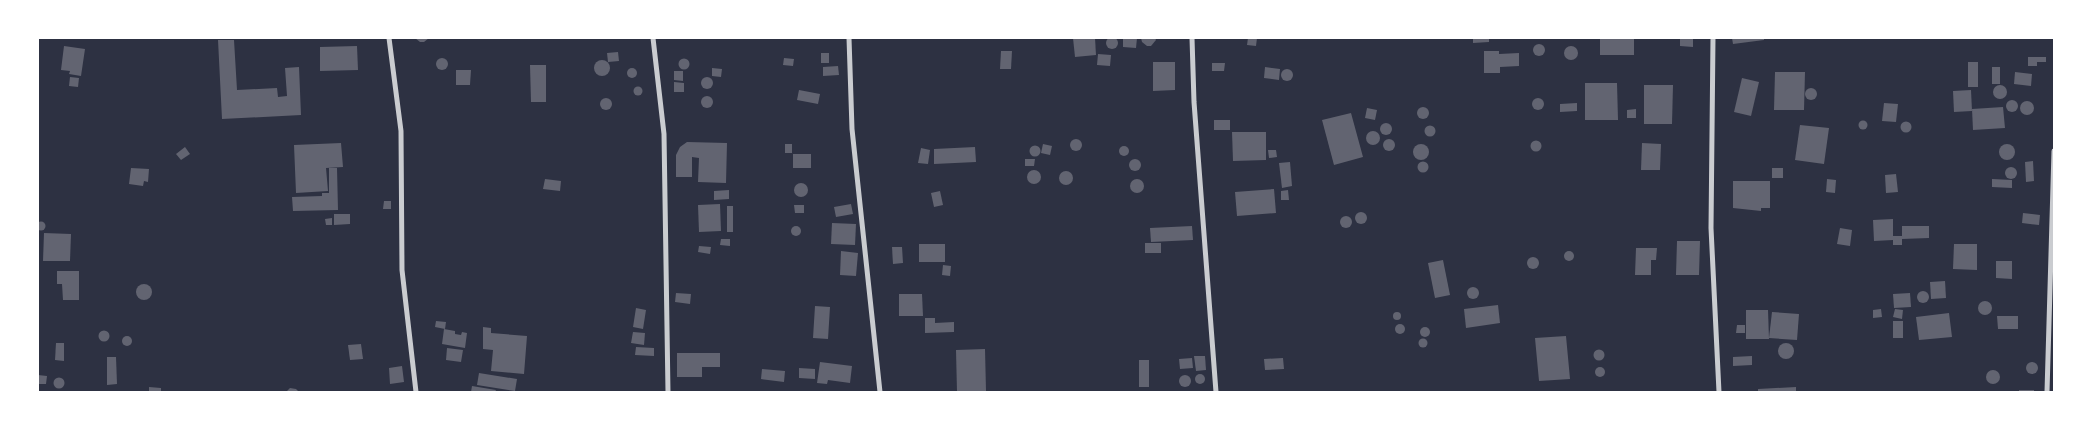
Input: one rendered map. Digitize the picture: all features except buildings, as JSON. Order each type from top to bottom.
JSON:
[{"type":"street","points":[[389,38],[401,132],[402,270],[416,392]]},
{"type":"street","points":[[654,38],[664,134],[668,392]]},
{"type":"street","points":[[849,38],[852,129],[880,392]]},
{"type":"street","points":[[1192,38],[1194,102],[1216,392]]},
{"type":"street","points":[[1713,38],[1711,228],[1719,392]]},
{"type":"street","points":[[2047,392],[2054,151]]}]
